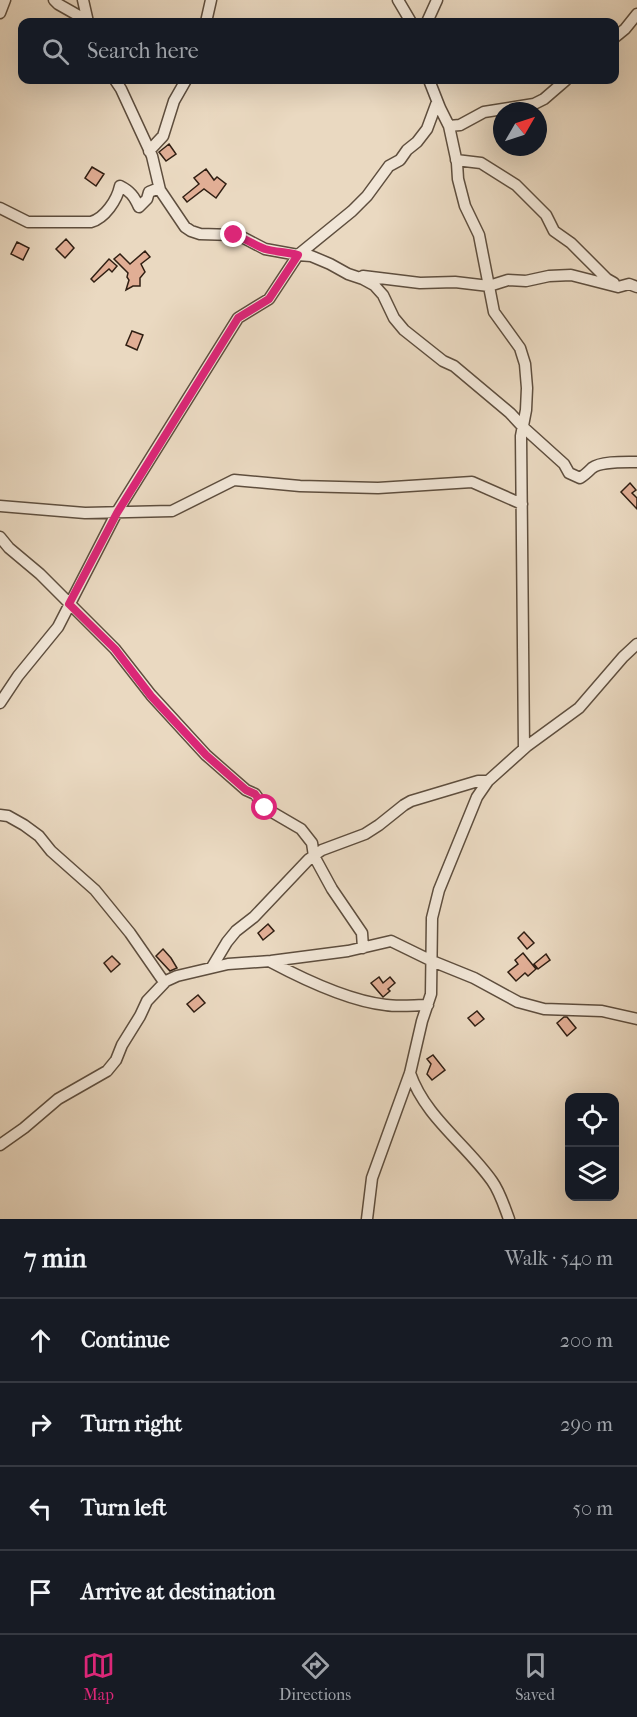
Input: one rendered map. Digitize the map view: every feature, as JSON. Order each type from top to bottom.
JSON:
[{"type":"street","points":[[0,13],[5,0]]},
{"type":"street","points":[[54,0],[81,18]]},
{"type":"street","points":[[83,0],[87,18]]},
{"type":"street","points":[[207,18],[211,0]]},
{"type":"street","points":[[398,0],[409,18]]},
{"type":"street","points":[[429,18],[436,0]]},
{"type":"street","points":[[619,35],[637,14]]},
{"type":"street","points":[[118,84],[149,151],[159,188],[185,227],[200,234],[242,237],[265,249],[311,256],[374,285],[383,295],[394,318],[404,330],[443,361],[463,373],[510,413],[564,464],[574,477],[580,478],[593,467],[610,463],[637,462]]},
{"type":"street","points":[[149,151],[163,136],[174,101],[184,84]]},
{"type":"street","points":[[430,84],[449,126],[465,206],[479,235],[494,312],[520,348],[525,364],[527,388],[521,436],[524,748]]},
{"type":"street","points":[[449,126],[460,124],[484,112],[534,104],[544,99],[561,84]]},
{"type":"street","points":[[0,703],[18,676],[58,627],[117,513],[238,318],[269,299],[298,255],[352,211],[367,196],[389,166],[400,160],[417,142],[428,129],[437,102]]},
{"type":"street","points":[[456,160],[481,163],[516,185],[546,215],[554,231],[571,243],[618,287]]},
{"type":"street","points":[[0,208],[28,222],[91,222],[97,221],[106,211],[118,194],[120,186],[135,196],[139,207],[147,199],[149,192],[159,188]]},
{"type":"street","points":[[348,274],[420,283],[455,282],[489,286],[508,280],[525,281],[549,276],[571,275],[618,287],[629,284],[637,288]]},
{"type":"street","points":[[0,506],[85,513],[172,511],[234,480],[300,486],[378,488],[472,482],[522,504]]},
{"type":"street","points":[[0,537],[115,649],[151,696],[206,755],[246,790],[255,794],[265,808],[301,829],[312,843],[314,856],[332,889],[362,933],[363,948]]},
{"type":"street","points":[[367,1219],[372,1178],[410,1073],[431,994],[432,918],[440,890],[477,797],[488,781],[524,748],[579,708],[622,657],[637,644]]},
{"type":"street","points":[[212,967],[236,931],[254,917],[322,850],[364,834],[411,801],[478,781],[488,781]]},
{"type":"street","points":[[0,815],[8,816],[39,836],[51,851],[95,890],[130,933],[164,982]]},
{"type":"street","points":[[0,1145],[58,1099],[107,1071],[116,1060],[147,1001],[164,982],[177,976],[212,967],[271,962],[363,948],[391,940],[432,961],[474,978],[518,1002],[544,1009],[602,1011],[637,1019]]},
{"type":"street","points":[[271,962],[301,978],[357,999],[386,1006],[428,1005]]},
{"type":"street","points":[[410,1073],[419,1095],[448,1132],[492,1180],[509,1219]]},
{"type":"building","points":[[169,144],[176,154],[166,161],[159,152]]},
{"type":"building","points":[[92,167],[104,174],[96,186],[85,178]]},
{"type":"building","points":[[206,169],[214,180],[217,177],[226,184],[216,198],[204,189],[187,202],[183,197],[199,184],[194,178]]},
{"type":"building","points":[[66,239],[74,248],[65,258],[56,249]]},
{"type":"building","points":[[17,242],[29,248],[23,260],[11,254]]},
{"type":"building","points":[[145,251],[150,257],[141,264],[145,272],[140,278],[140,286],[133,286],[126,290],[129,280],[128,273],[114,259],[120,254],[130,264]]},
{"type":"building","points":[[109,259],[117,266],[112,272],[109,269],[94,282],[91,279]]},
{"type":"building","points":[[132,331],[143,335],[137,350],[126,345]]},
{"type":"building","points":[[630,483],[636,490],[632,493],[637,498],[637,509],[621,492]]},
{"type":"building","points":[[268,924],[274,931],[263,940],[258,933]]},
{"type":"building","points":[[524,932],[534,943],[527,949],[518,938]]},
{"type":"building","points":[[163,949],[177,968],[170,971],[156,956]]},
{"type":"building","points":[[523,953],[536,969],[528,976],[525,973],[516,981],[508,972],[518,964],[515,960]]},
{"type":"building","points":[[546,954],[550,960],[538,969],[534,964]]},
{"type":"building","points":[[112,956],[120,964],[111,972],[104,963]]},
{"type":"building","points":[[379,977],[383,983],[390,977],[395,983],[383,997],[371,983]]},
{"type":"building","points":[[198,995],[205,1003],[194,1012],[187,1004]]},
{"type":"building","points":[[477,1011],[484,1019],[475,1026],[468,1018]]},
{"type":"building","points":[[567,1017],[576,1028],[567,1036],[557,1023]]},
{"type":"building","points":[[433,1055],[445,1070],[432,1080],[427,1074],[431,1064],[427,1059]]},
{"type":"route","points":[[234,235],[265,249],[298,255],[269,299],[238,318],[117,513],[69,604],[115,649],[151,696],[206,755],[246,790],[255,794],[265,808]]}]
